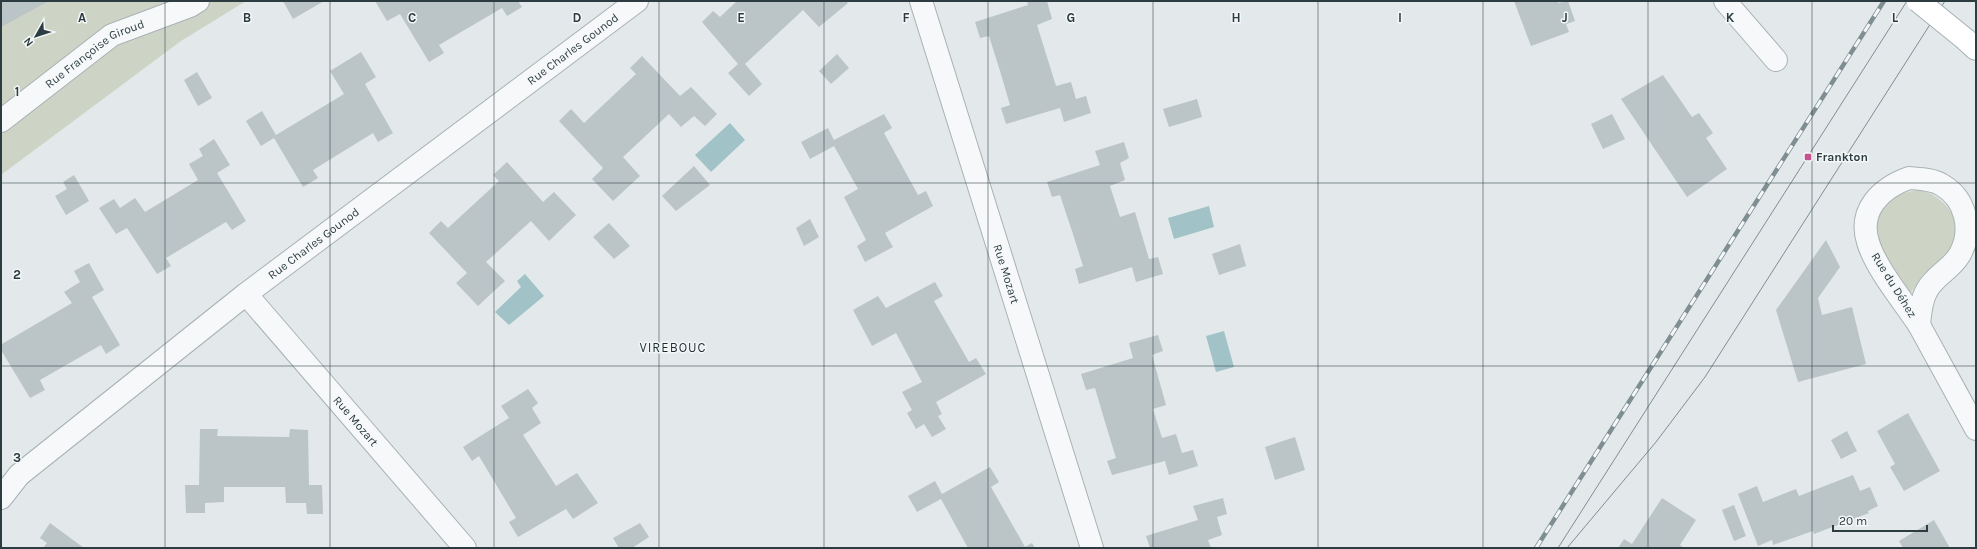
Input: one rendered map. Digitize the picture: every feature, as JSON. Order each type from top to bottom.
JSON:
[{"type":"main road","points":[[1918,1],[1971,44]]},
{"type":"street","name":"Rue Françoise Giroud","points":[[1,121],[112,35],[190,6],[198,1]]},
{"type":"street","name":"Rue Charles Gounod","points":[[1,498],[19,475],[246,294],[637,1]]},
{"type":"street","name":"Rue Mozart","points":[[921,1],[1092,548]]},
{"type":"street","points":[[1725,1],[1776,60]]},
{"type":"street","name":"Rue du Déhez","points":[[1919,325],[1921,308],[1926,290],[1936,277],[1960,256],[1966,240],[1967,224],[1963,208],[1954,195],[1942,184],[1926,179],[1909,178],[1893,184],[1879,194],[1870,208],[1866,225],[1868,242],[1875,257],[1919,325],[1976,428]]},
{"type":"street","name":"Rue Mozart","points":[[246,294],[465,548]]},
{"type":"green space","points":[[1,1],[246,1],[181,41],[1,175]]},
{"type":"green space","points":[[1921,190],[1939,199],[1946,206],[1952,214],[1956,232],[1954,242],[1949,252],[1923,275],[1911,293],[1891,268],[1879,247],[1875,229],[1880,211],[1893,198],[1911,191]]},
{"type":"water","points":[[730,123],[745,140],[711,172],[695,155]]},
{"type":"water","points":[[1209,206],[1214,227],[1174,239],[1168,218]]},
{"type":"water","points":[[525,274],[544,296],[509,325],[495,312],[521,287],[517,281]]},
{"type":"water","points":[[1224,331],[1234,367],[1216,372],[1206,336]]},
{"type":"building","points":[[1,1],[49,1],[1,27]]},
{"type":"building","points":[[283,1],[324,1],[293,19]]},
{"type":"building","points":[[375,1],[518,1],[522,7],[507,16],[502,8],[439,45],[444,53],[429,62],[400,14],[387,21]]},
{"type":"building","points":[[737,1],[846,1],[848,3],[819,27],[803,10],[745,64],[762,84],[749,96],[728,73],[738,64],[702,22],[713,11],[720,17]]},
{"type":"building","points":[[1027,1],[1047,1],[1052,19],[1037,25],[1056,86],[1071,82],[1076,99],[1086,96],[1091,113],[1064,122],[1060,108],[1006,124],[1001,108],[1010,105],[1000,71],[989,36],[980,38],[975,22],[1028,5]]},
{"type":"building","points":[[1514,1],[1558,1],[1558,3],[1568,1],[1575,21],[1566,24],[1569,32],[1531,46]]},
{"type":"building","points":[[361,52],[376,77],[365,84],[393,133],[378,142],[373,133],[313,170],[318,178],[303,187],[274,138],[261,146],[246,121],[262,111],[276,135],[344,94],[330,71]]},
{"type":"building","points":[[837,54],[849,68],[831,84],[819,71]]},
{"type":"building","points":[[642,56],[680,96],[691,87],[717,114],[705,126],[694,116],[681,127],[669,114],[623,157],[640,176],[613,201],[592,179],[603,168],[559,121],[571,109],[584,123],[636,74],[630,68]]},
{"type":"building","points":[[197,72],[212,98],[198,106],[184,80]]},
{"type":"building","points":[[1663,75],[1692,117],[1699,113],[1713,133],[1706,138],[1727,169],[1687,197],[1621,99]]},
{"type":"building","points":[[1197,99],[1202,117],[1169,127],[1163,109]]},
{"type":"building","points":[[884,114],[892,128],[884,133],[918,195],[926,191],[933,206],[885,233],[893,247],[865,262],[857,246],[866,240],[844,197],[858,189],[834,146],[810,159],[801,142],[828,128],[834,140]]},
{"type":"building","points":[[1612,114],[1625,139],[1603,149],[1591,124]]},
{"type":"building","points":[[214,139],[230,165],[217,173],[246,221],[232,230],[226,222],[166,258],[171,266],[157,274],[127,228],[116,234],[99,208],[114,199],[120,208],[135,198],[145,212],[198,180],[189,164],[203,156],[199,149]]},
{"type":"building","points":[[1124,142],[1129,158],[1120,163],[1125,180],[1110,186],[1120,217],[1135,212],[1149,259],[1158,257],[1163,274],[1136,282],[1132,267],[1079,284],[1075,269],[1083,266],[1060,195],[1052,197],[1047,182],[1100,165],[1095,151]]},
{"type":"building","points":[[507,162],[543,202],[554,192],[576,215],[549,241],[531,221],[486,262],[505,281],[478,306],[456,283],[467,273],[429,233],[441,221],[448,228],[499,181],[493,175]]},
{"type":"building","points":[[694,166],[710,185],[676,211],[662,196]]},
{"type":"building","points":[[74,175],[89,201],[66,215],[55,196],[67,189],[63,182]]},
{"type":"building","points":[[810,219],[819,237],[804,246],[796,228]]},
{"type":"building","points":[[609,223],[630,246],[614,259],[593,237]]},
{"type":"building","points":[[1826,240],[1840,267],[1818,298],[1822,315],[1852,307],[1866,364],[1798,382],[1776,310]]},
{"type":"building","points":[[1240,244],[1246,266],[1219,275],[1212,254]]},
{"type":"building","points":[[89,263],[104,290],[92,297],[120,345],[106,354],[101,345],[40,380],[45,390],[30,398],[1,350],[1,342],[2,344],[72,303],[64,292],[80,282],[74,271]]},
{"type":"building","points":[[935,282],[943,296],[934,301],[969,362],[976,358],[986,374],[936,402],[942,414],[938,416],[946,429],[932,437],[924,424],[916,429],[907,413],[912,410],[902,392],[922,382],[896,333],[872,346],[853,310],[878,296],[886,308]]},
{"type":"building","points":[[1158,335],[1163,351],[1152,355],[1166,405],[1153,409],[1162,438],[1176,434],[1182,453],[1193,450],[1198,466],[1169,475],[1165,461],[1112,475],[1107,461],[1116,458],[1095,388],[1086,390],[1081,374],[1133,358],[1129,343]]},
{"type":"building","points":[[528,389],[538,403],[532,408],[541,423],[523,435],[556,486],[577,473],[598,503],[573,519],[566,509],[518,537],[509,522],[516,518],[479,456],[472,461],[463,447],[509,418],[501,406]]},
{"type":"building","points":[[1908,413],[1940,471],[1904,491],[1890,467],[1895,464],[1877,431]]},
{"type":"building","points":[[200,429],[218,429],[217,436],[289,437],[290,429],[308,430],[309,485],[322,485],[323,514],[307,514],[306,503],[286,503],[285,487],[224,487],[224,502],[205,503],[205,513],[186,513],[185,485],[199,485]]},
{"type":"building","points":[[1847,431],[1857,451],[1841,459],[1831,440]]},
{"type":"building","points":[[1295,437],[1305,470],[1275,480],[1265,447]]},
{"type":"building","points":[[990,467],[999,482],[991,487],[1025,547],[1032,543],[1035,548],[968,548],[941,499],[917,512],[908,496],[935,481],[942,494]]},
{"type":"building","points":[[1853,475],[1860,491],[1870,487],[1878,506],[1868,511],[1869,513],[1814,534],[1813,531],[1773,545],[1772,540],[1758,546],[1738,494],[1757,486],[1763,502],[1796,489],[1799,496]]},
{"type":"building","points":[[1223,498],[1227,514],[1217,517],[1222,535],[1208,540],[1211,548],[1150,548],[1146,536],[1198,520],[1193,506]]},
{"type":"building","points":[[1662,498],[1696,520],[1680,545],[1684,548],[1618,548],[1624,539],[1632,544]]},
{"type":"building","points":[[1734,505],[1746,536],[1734,541],[1722,510]]},
{"type":"building","points":[[1934,520],[1950,548],[1903,548],[1899,541]]},
{"type":"building","points":[[50,523],[84,548],[43,548],[47,543],[40,538]]},
{"type":"building","points":[[640,523],[649,537],[632,548],[619,548],[613,538]]},
{"type":"tram line","points":[[1558,548],[1907,1]]},
{"type":"tram line","points":[[1567,548],[1656,442],[1705,377],[1945,1]]},
{"type":"railway","points":[[1536,548],[1884,1]]},
{"type":"place","name":"Frankton","points":[[1808,157]]},
{"type":"district","name":"VIREBOUC","points":[[673,347]]}]
